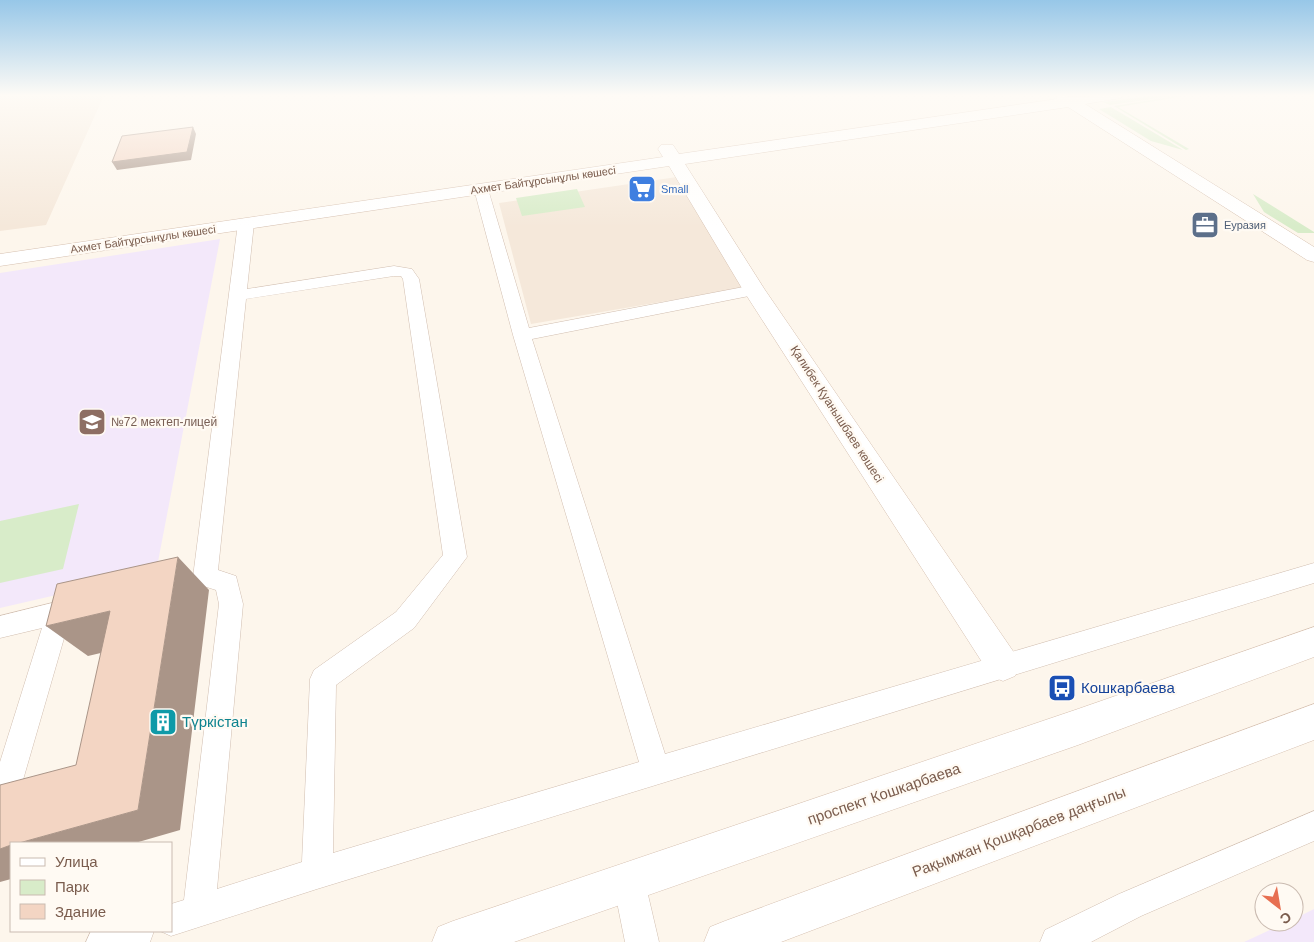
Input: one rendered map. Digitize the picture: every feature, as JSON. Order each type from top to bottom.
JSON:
[{"type":"street","name":"Ахмет Байтұрсынұлы көшесі","points":[[0,260],[480,189],[766,139]]},
{"type":"street","name":"Ахмет Байтұрсынұлы көшесі","points":[[0,246],[784,139]]},
{"type":"street","points":[[1129,139],[1314,256]]},
{"type":"street","name":"Қалибек Қуанышбаев көшесі","points":[[671,155],[754,290],[1003,665]]},
{"type":"street","points":[[480,189],[522,335],[656,771]]},
{"type":"street","points":[[246,223],[238,295],[196,579],[227,582],[231,604],[185,916],[317,873],[1314,572]]},
{"type":"street","points":[[238,295],[394,271],[406,272],[411,279],[455,557],[405,620],[323,679],[317,873]]},
{"type":"street","points":[[522,335],[754,290]]},
{"type":"street","points":[[0,627],[95,604]]},
{"type":"street","points":[[0,783],[8,780],[59,613]]},
{"type":"street","name":"проспект Кошкарбаева","points":[[453,942],[1078,726],[1314,642]]},
{"type":"street","name":"Рақымжан Қошқарбаев даңғылы","points":[[724,942],[1314,722]]},
{"type":"street","points":[[1057,942],[1130,905],[1314,826]]},
{"type":"street","points":[[629,882],[642,942]]},
{"type":"street","points":[[103,942],[135,932]]},
{"type":"shaded area","points":[[0,139],[84,139],[46,225],[0,231]]},
{"type":"shaded area","points":[[677,177],[743,288],[531,324],[499,203]]},
{"type":"shaded area","name":"№72 мектеп-лицей","points":[[220,239],[156,572],[0,608],[0,273]]},
{"type":"shaded area","points":[[1314,909],[1314,942],[1244,942],[1266,932],[1304,932],[1304,914]]},
{"type":"green space","points":[[1148,139],[1165,139],[1183,150]]},
{"type":"green space","points":[[1168,139],[1172,139],[1189,149],[1186,150]]},
{"type":"green space","points":[[577,189],[585,207],[522,216],[516,198]]},
{"type":"green space","points":[[1253,194],[1314,233],[1298,233],[1264,212]]},
{"type":"green space","points":[[79,504],[63,569],[0,583],[0,521]]},
{"type":"building","points":[[121,139],[190,139],[187,152],[112,162]]},
{"type":"building","points":[[178,557],[138,810],[23,842],[10,842],[10,845],[0,849],[0,785],[76,765],[110,611],[46,626],[57,584]]},
{"type":"place","name":"Small","points":[[642,189]]},
{"type":"place","name":"Еуразия","points":[[1205,225]]},
{"type":"place","name":"№72 мектеп-лицей","points":[[92,422]]},
{"type":"place","name":"Кошкарбаева","points":[[1062,688]]},
{"type":"place","name":"Түркістан","points":[[163,722]]}]
